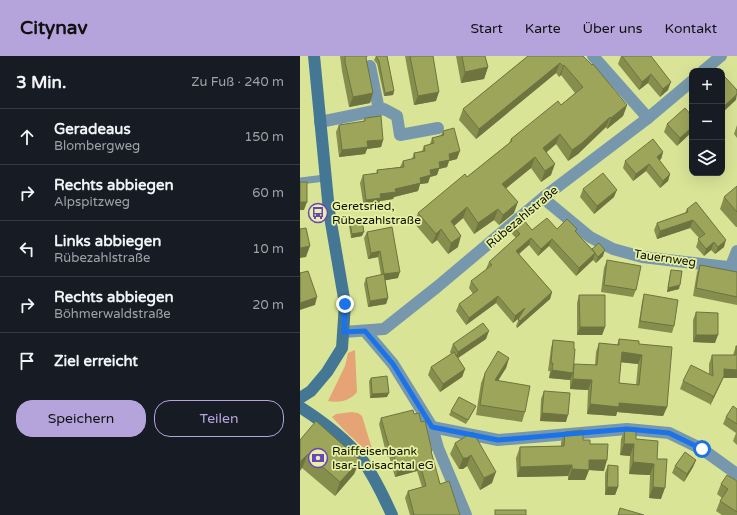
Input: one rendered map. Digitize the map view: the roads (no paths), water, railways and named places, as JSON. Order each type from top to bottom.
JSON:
[{"type":"street","points":[[300,398],[311,391],[327,372],[342,348],[344,332],[345,304],[329,211],[314,56]]},
{"type":"street","points":[[593,56],[648,118]]},
{"type":"street","points":[[707,68],[721,56]]},
{"type":"street","points":[[370,66],[379,110]]},
{"type":"street","name":"Rübezahlstraße","points":[[344,332],[384,329],[437,287],[544,197],[648,118],[689,83]]},
{"type":"street","points":[[320,122],[384,109],[397,116],[400,135],[438,128]]},
{"type":"street","name":"Tauernweg","points":[[544,197],[590,237],[613,249],[642,257],[734,267],[737,251]]},
{"type":"street","points":[[365,331],[393,364],[432,427],[438,448],[466,515]]},
{"type":"street","points":[[300,407],[344,439],[361,458],[380,488],[392,515]]},
{"type":"street","points":[[432,427],[498,440],[627,429],[669,433],[702,449],[737,474]]},
{"type":"lane","points":[[300,181],[325,178]]},
{"type":"place","name":"Geretsried, Rübezahlstraße","points":[[318,213]]},
{"type":"place","name":"Raiffeisenbank Isar-Loisachtal eG","points":[[318,458]]}]
